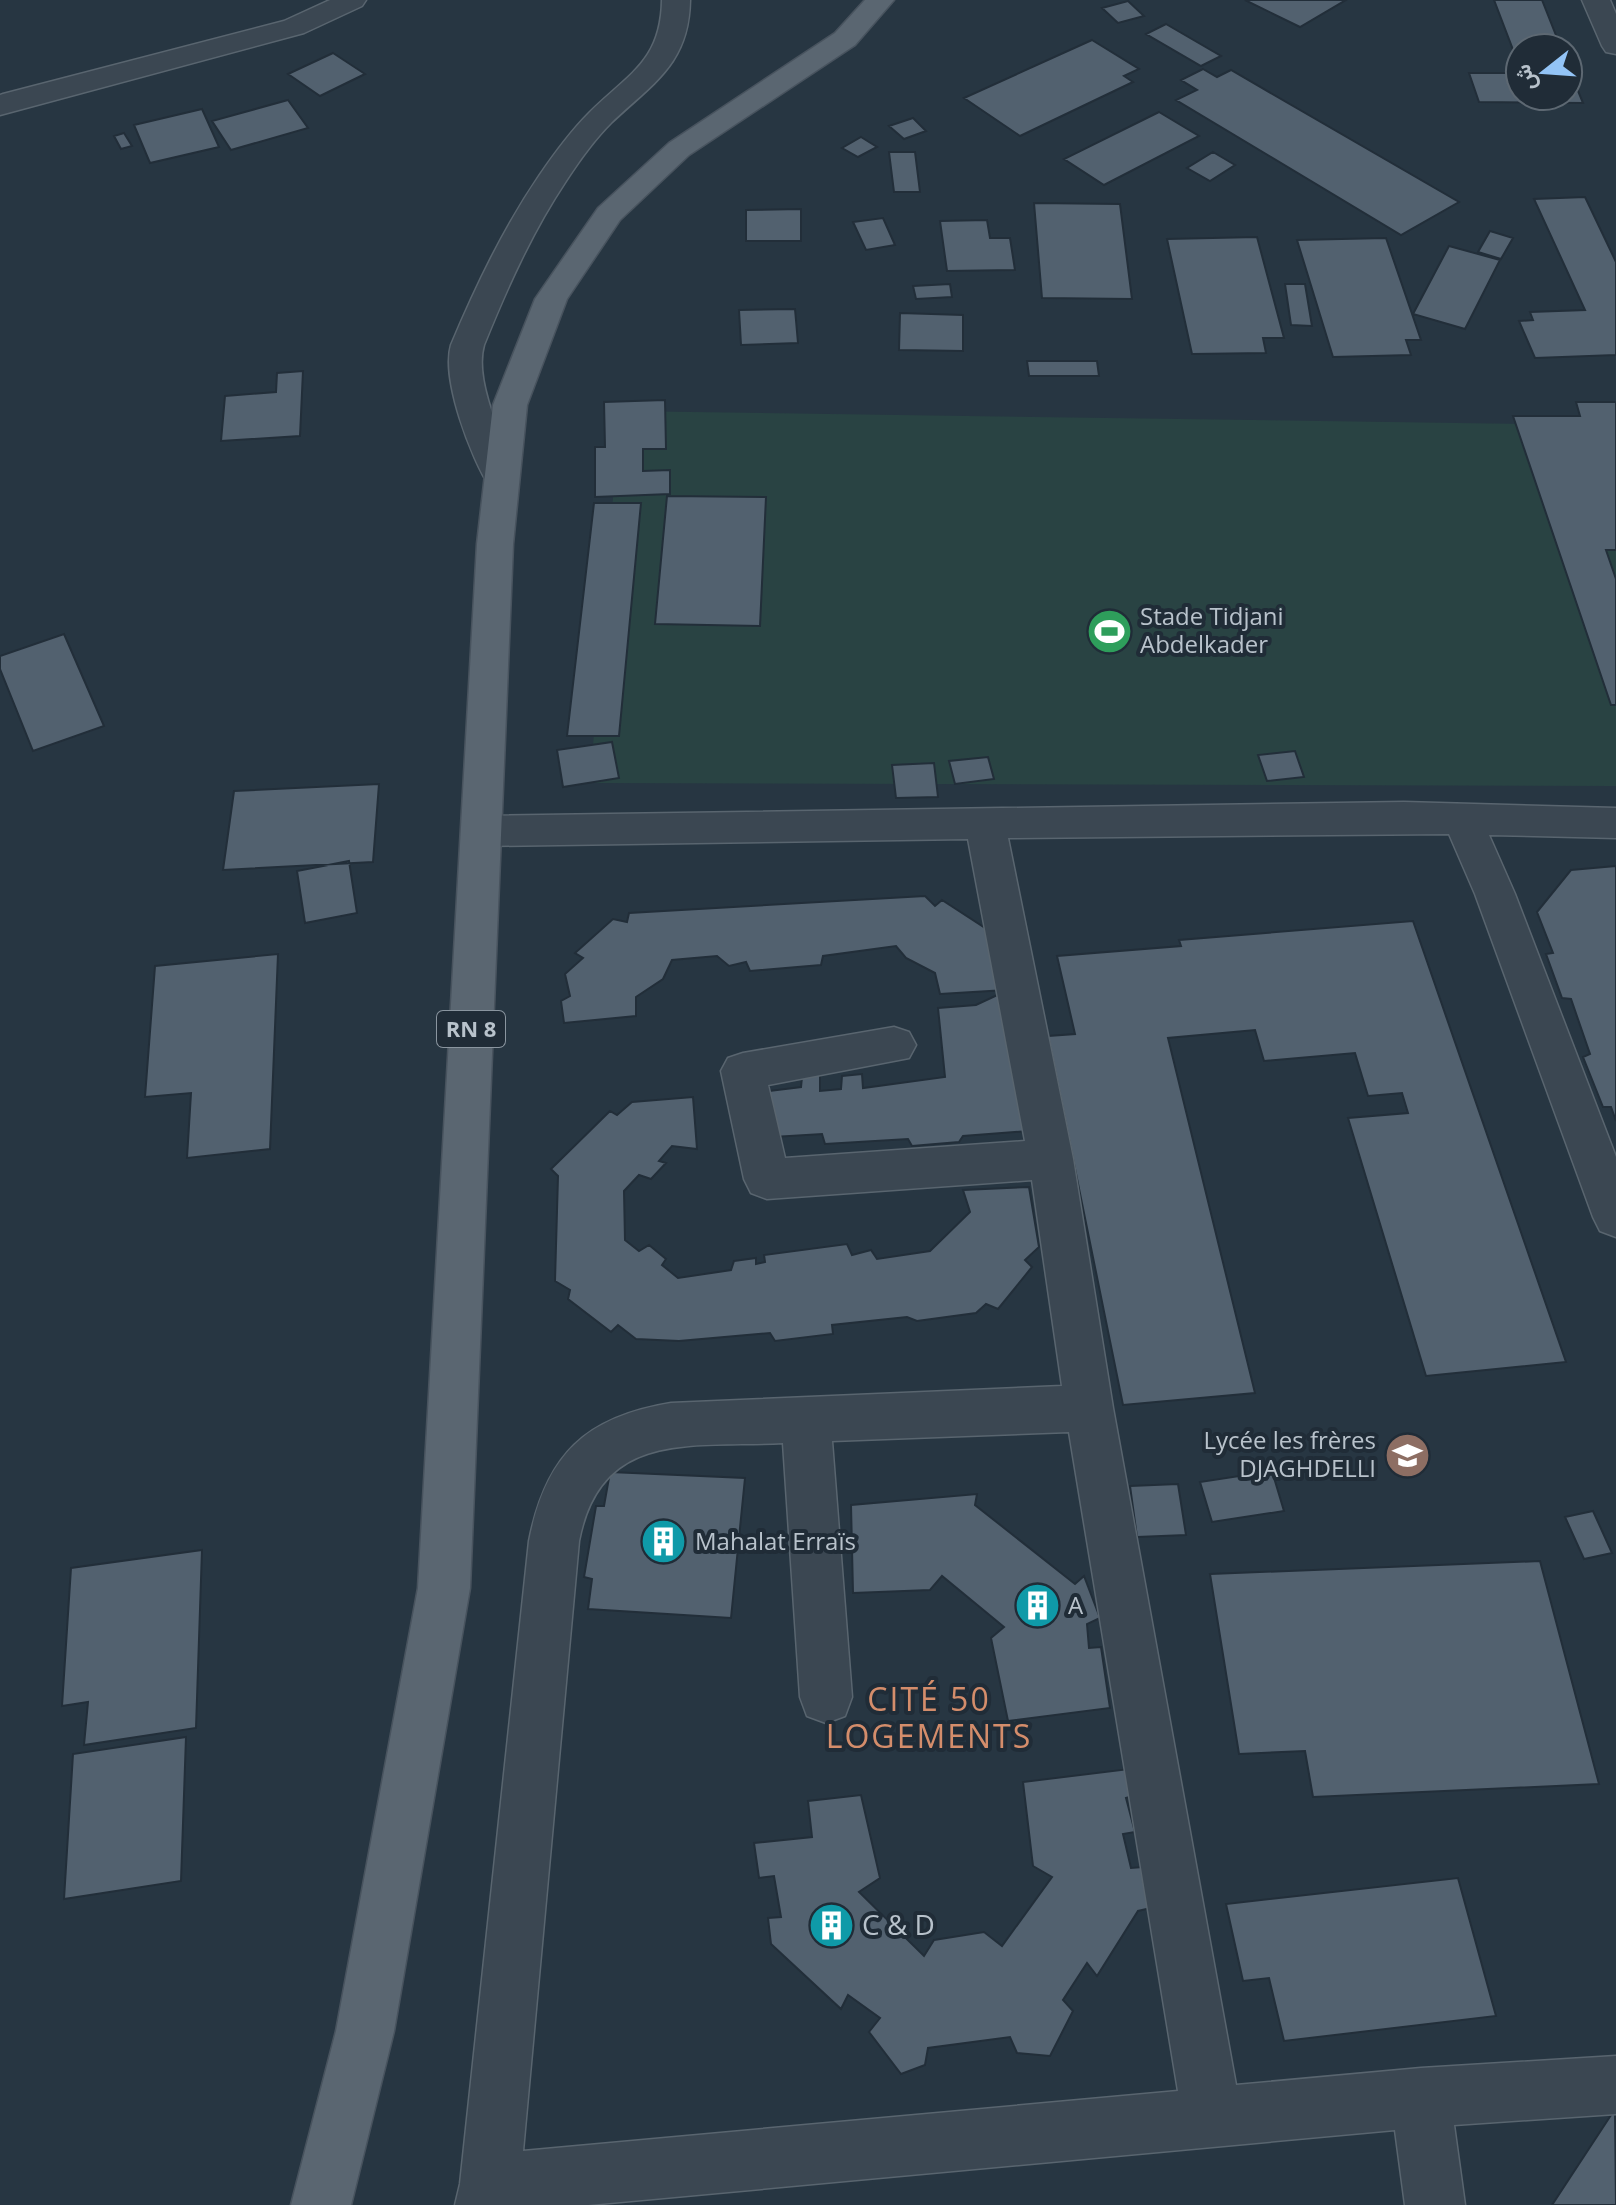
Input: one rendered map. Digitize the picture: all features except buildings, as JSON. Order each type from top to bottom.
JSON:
[{"type":"main road","name":"RN 8","points":[[321,2205],[365,2031],[444,1588],[495,544],[510,405],[551,299],[609,214],[679,149],[845,39],[880,0]]},
{"type":"street","points":[[0,106],[13,100],[294,27],[352,0]]},
{"type":"street","points":[[502,479],[471,398],[465,354],[488,295],[545,186],[588,131],[644,82],[672,43],[676,0]]},
{"type":"street","points":[[1596,0],[1616,46]]},
{"type":"street","points":[[482,831],[1404,817],[1616,823]]},
{"type":"street","points":[[1462,819],[1495,894],[1616,1217]]},
{"type":"street","points":[[985,824],[1051,1159],[1089,1408],[1212,2117]]},
{"type":"street","points":[[894,1045],[743,1071],[767,1179],[1051,1159]]},
{"type":"street","points":[[1089,1408],[643,1430],[615,1442],[590,1460],[571,1483],[559,1512],[487,2194],[1212,2117],[1421,2098],[1616,2085]]},
{"type":"street","points":[[806,1420],[826,1697]]},
{"type":"street","points":[[1421,2098],[1435,2205]]},
{"type":"green space","name":"Stade Tidjani Abdelkader","points":[[620,411],[1601,425],[1616,478],[1616,786],[590,783]]},
{"type":"place","name":"Stade Tidjani Abdelkader","points":[[1109,631]]},
{"type":"place","name":"Lycée les frères DJAGHDELLI","points":[[1407,1455]]},
{"type":"place","name":"Mahalat Erraïs","points":[[664,1542]]},
{"type":"place","name":"A","points":[[1037,1606]]},
{"type":"place","name":"C & D","points":[[831,1925]]},
{"type":"district","name":"CITÉ 50 LOGEMENTS","points":[[929,1718]]}]
